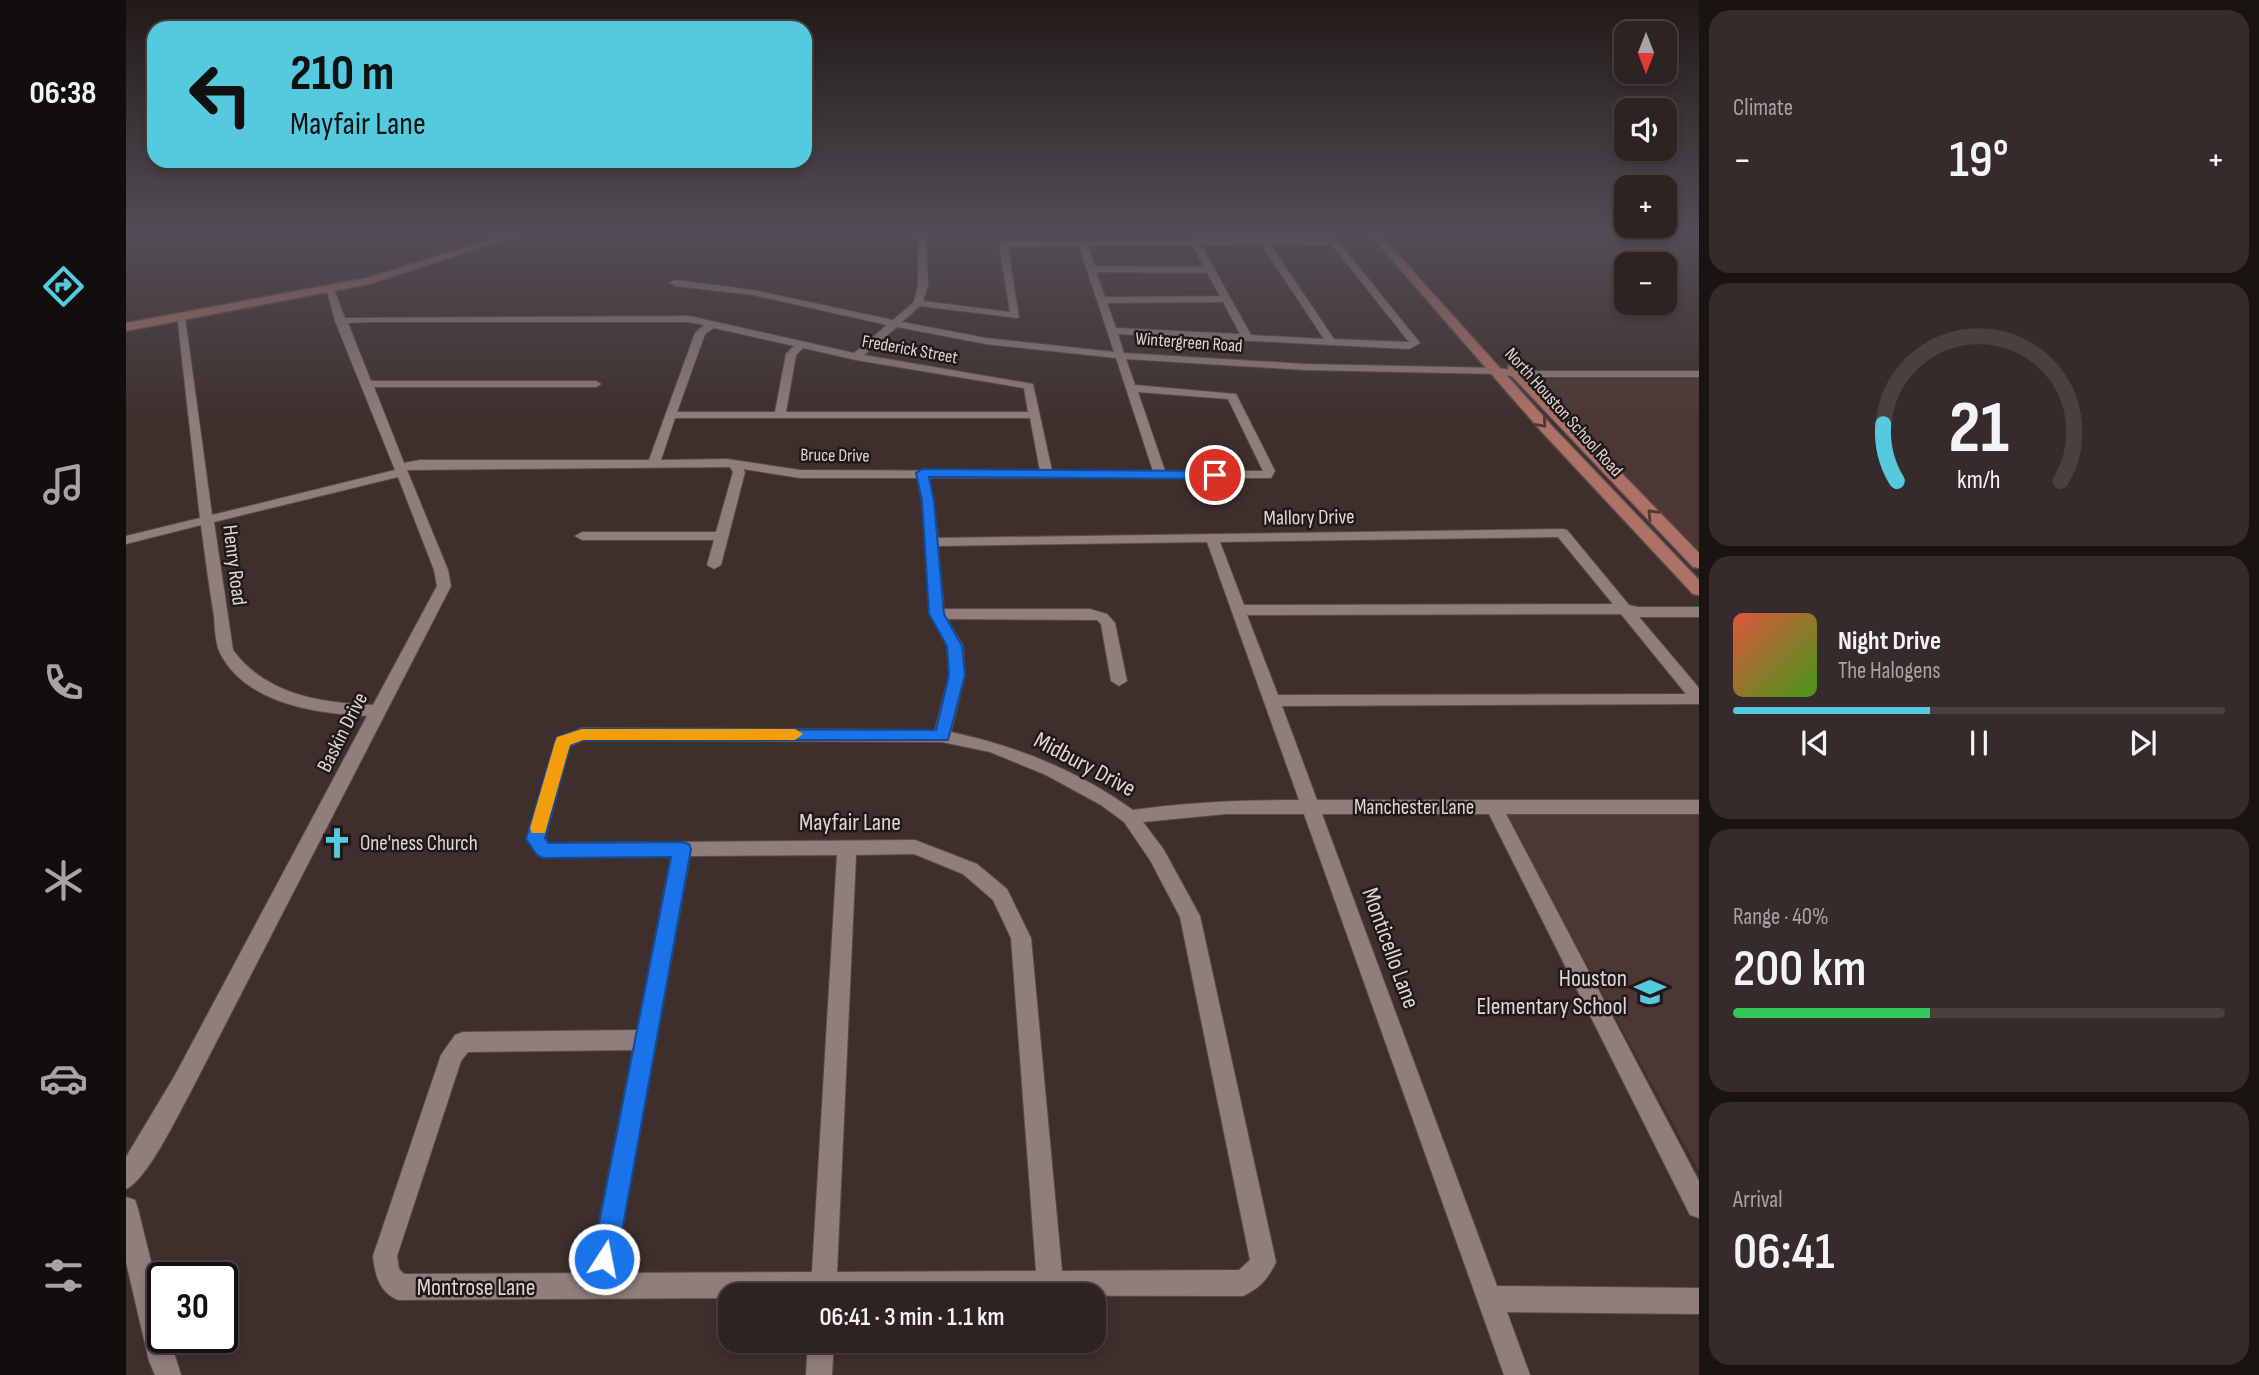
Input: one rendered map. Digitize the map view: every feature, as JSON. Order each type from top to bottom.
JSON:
[{"type":"main road","points":[[126,327],[302,294]]},
{"type":"main road","name":"North Houston School Road","points":[[1428,294],[1547,429],[1699,590]]},
{"type":"main road","points":[[1444,294],[1472,325]]},
{"type":"main road","name":"North Houston School Road","points":[[1499,354],[1699,563]]},
{"type":"street","name":"Baskin Drive","points":[[126,1177],[146,1148],[188,1073],[444,586],[441,570],[331,294]]},
{"type":"street","name":"Wintergreen Road","points":[[758,294],[896,326],[984,341],[1119,354],[1297,366],[1497,371],[1517,374],[1699,374]]},
{"type":"street","points":[[856,358],[896,326],[918,303],[920,294]]},
{"type":"street","points":[[918,303],[1016,316],[1012,294]]},
{"type":"street","points":[[1099,294],[1160,475]]},
{"type":"street","points":[[1224,294],[1248,339]]},
{"type":"street","points":[[1299,294],[1332,343]]},
{"type":"street","points":[[1112,331],[1332,343],[1409,346],[1415,343],[1377,294]]},
{"type":"street","points":[[1101,300],[1227,299]]},
{"type":"street","name":"Henry Road","points":[[180,317],[223,641],[231,659],[256,681],[288,696],[327,707],[378,711]]},
{"type":"street","name":"Frederick Street","points":[[340,321],[689,319],[856,358],[1029,386],[1046,472]]},
{"type":"street","points":[[653,464],[700,333],[713,324]]},
{"type":"street","points":[[780,415],[791,354],[802,344]]},
{"type":"street","points":[[366,384],[596,384]]},
{"type":"street","name":"Bruce Drive","points":[[126,540],[420,464],[735,465],[758,466],[800,474],[1046,472],[1268,475],[1269,471],[1232,396],[1132,388]]},
{"type":"street","points":[[669,415],[1034,415]]},
{"type":"street","points":[[714,565],[739,472],[735,465]]},
{"type":"street","points":[[922,473],[928,501],[937,614],[955,646],[957,675],[942,736]]},
{"type":"street","name":"Mallory Drive","points":[[931,542],[1562,533],[1626,609]]},
{"type":"street","points":[[582,536],[722,536]]},
{"type":"street","name":"Monticello Lane","points":[[1213,540],[1517,1375]]},
{"type":"street","points":[[1626,609],[1633,604],[1699,605]]},
{"type":"street","points":[[1626,609],[1699,699]]},
{"type":"street","points":[[1238,610],[1626,609],[1638,612],[1699,612]]},
{"type":"street","points":[[937,614],[1090,614],[1102,617],[1108,623],[1119,681]]},
{"type":"street","points":[[1272,701],[1699,699]]},
{"type":"street","name":"Midbury Drive","points":[[543,850],[536,839],[563,742],[582,734],[942,736],[993,747],[1052,771],[1107,800],[1130,817],[1157,855],[1189,916],[1263,1262],[1257,1273],[1243,1283]]},
{"type":"street","name":"Manchester Lane","points":[[1130,817],[1226,807],[1699,807]]},
{"type":"street","points":[[1494,807],[1699,1206]]},
{"type":"street","name":"Mayfair Lane","points":[[543,850],[915,847],[970,869],[1000,895],[1021,938],[1050,1283]]},
{"type":"street","points":[[824,1283],[847,848]]},
{"type":"street","points":[[599,1286],[682,849]]},
{"type":"street","name":"Montrose Lane","points":[[647,1040],[463,1042],[452,1055],[385,1256],[387,1274],[398,1287],[718,1288]]},
{"type":"street","points":[[126,1209],[162,1361],[168,1375]]},
{"type":"street","name":"Montrose Lane","points":[[1106,1284],[1243,1283]]},
{"type":"street","points":[[1489,1299],[1699,1301]]},
{"type":"street","points":[[819,1375],[820,1353]]},
{"type":"shaded area","points":[[1699,378],[1699,552],[1592,444],[1539,383],[1543,379]]},
{"type":"shaded area","name":"Houston Elementary School","points":[[1506,815],[1699,815],[1699,1169],[1698,1169]]},
{"type":"slow traffic","points":[[539,828],[563,742],[582,734],[795,734]]},
{"type":"place","name":"One'ness Church","points":[[337,843]]},
{"type":"place","name":"Houston Elementary School","points":[[1650,992]]},
{"type":"route","points":[[604,1259],[682,849],[543,850],[536,839],[563,742],[582,734],[942,736],[957,675],[955,646],[937,614],[928,501],[922,473],[1215,475]]}]
